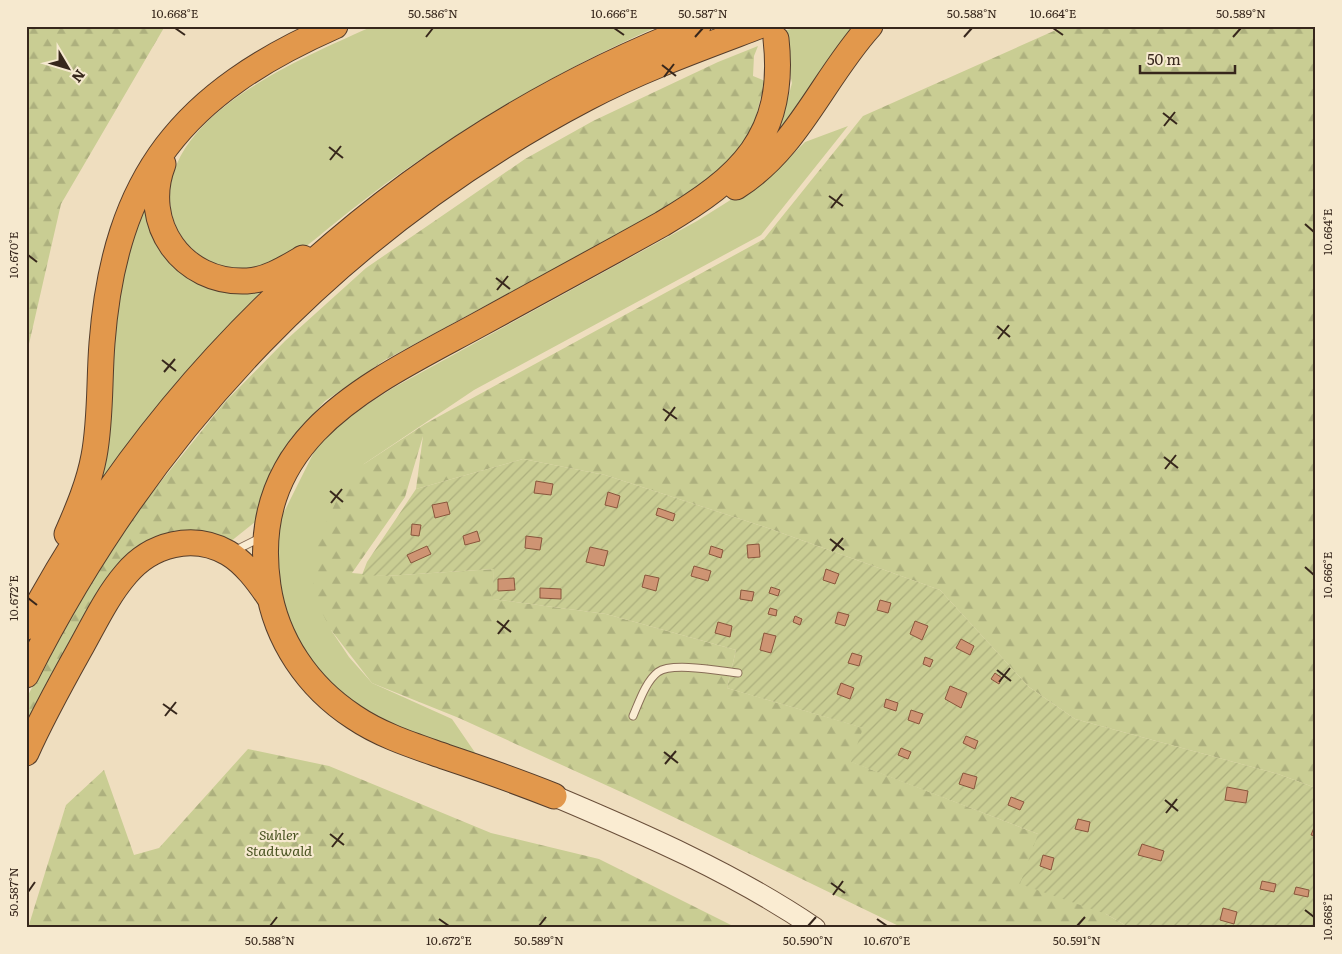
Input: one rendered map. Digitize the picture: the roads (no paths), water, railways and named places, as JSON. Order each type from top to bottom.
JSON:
[{"type":"highway","points":[[26,623],[77,510],[94,456],[102,342],[109,281],[119,239],[145,177],[176,135],[205,104],[247,71],[286,49],[335,26]]},
{"type":"highway","points":[[26,627],[86,525],[140,448],[198,376],[251,319],[342,236],[436,165],[510,118],[626,56],[698,26]]},
{"type":"highway","points":[[662,224],[734,188],[770,161],[792,137],[851,50],[870,26]]},
{"type":"highway","points":[[26,675],[85,569],[159,458],[217,387],[278,322],[322,281],[399,218],[521,135],[587,98],[651,67],[758,33],[778,69],[777,93],[769,120],[758,144],[726,182],[694,205],[662,224],[402,366],[340,406],[312,432],[292,460],[278,487],[266,535],[265,564],[270,598],[283,637],[296,661],[316,686],[347,712],[373,728],[402,741],[554,796]]},
{"type":"highway","points":[[176,135],[160,172],[155,206],[162,229],[175,250],[201,272],[235,281],[262,278],[282,270],[342,236]]},
{"type":"highway","points":[[26,753],[45,712],[120,582],[134,565],[154,550],[174,544],[202,543],[229,554],[248,570],[270,598]]},
{"type":"main road","points":[[554,796],[650,837],[708,865],[767,897],[815,928]]},
{"type":"lane","points":[[229,554],[266,535]]},
{"type":"lane","points":[[633,716],[646,688],[658,672],[676,667],[738,673]]},
{"type":"park label","name":"Suhler Stadtwald","points":[[279,842]]}]
